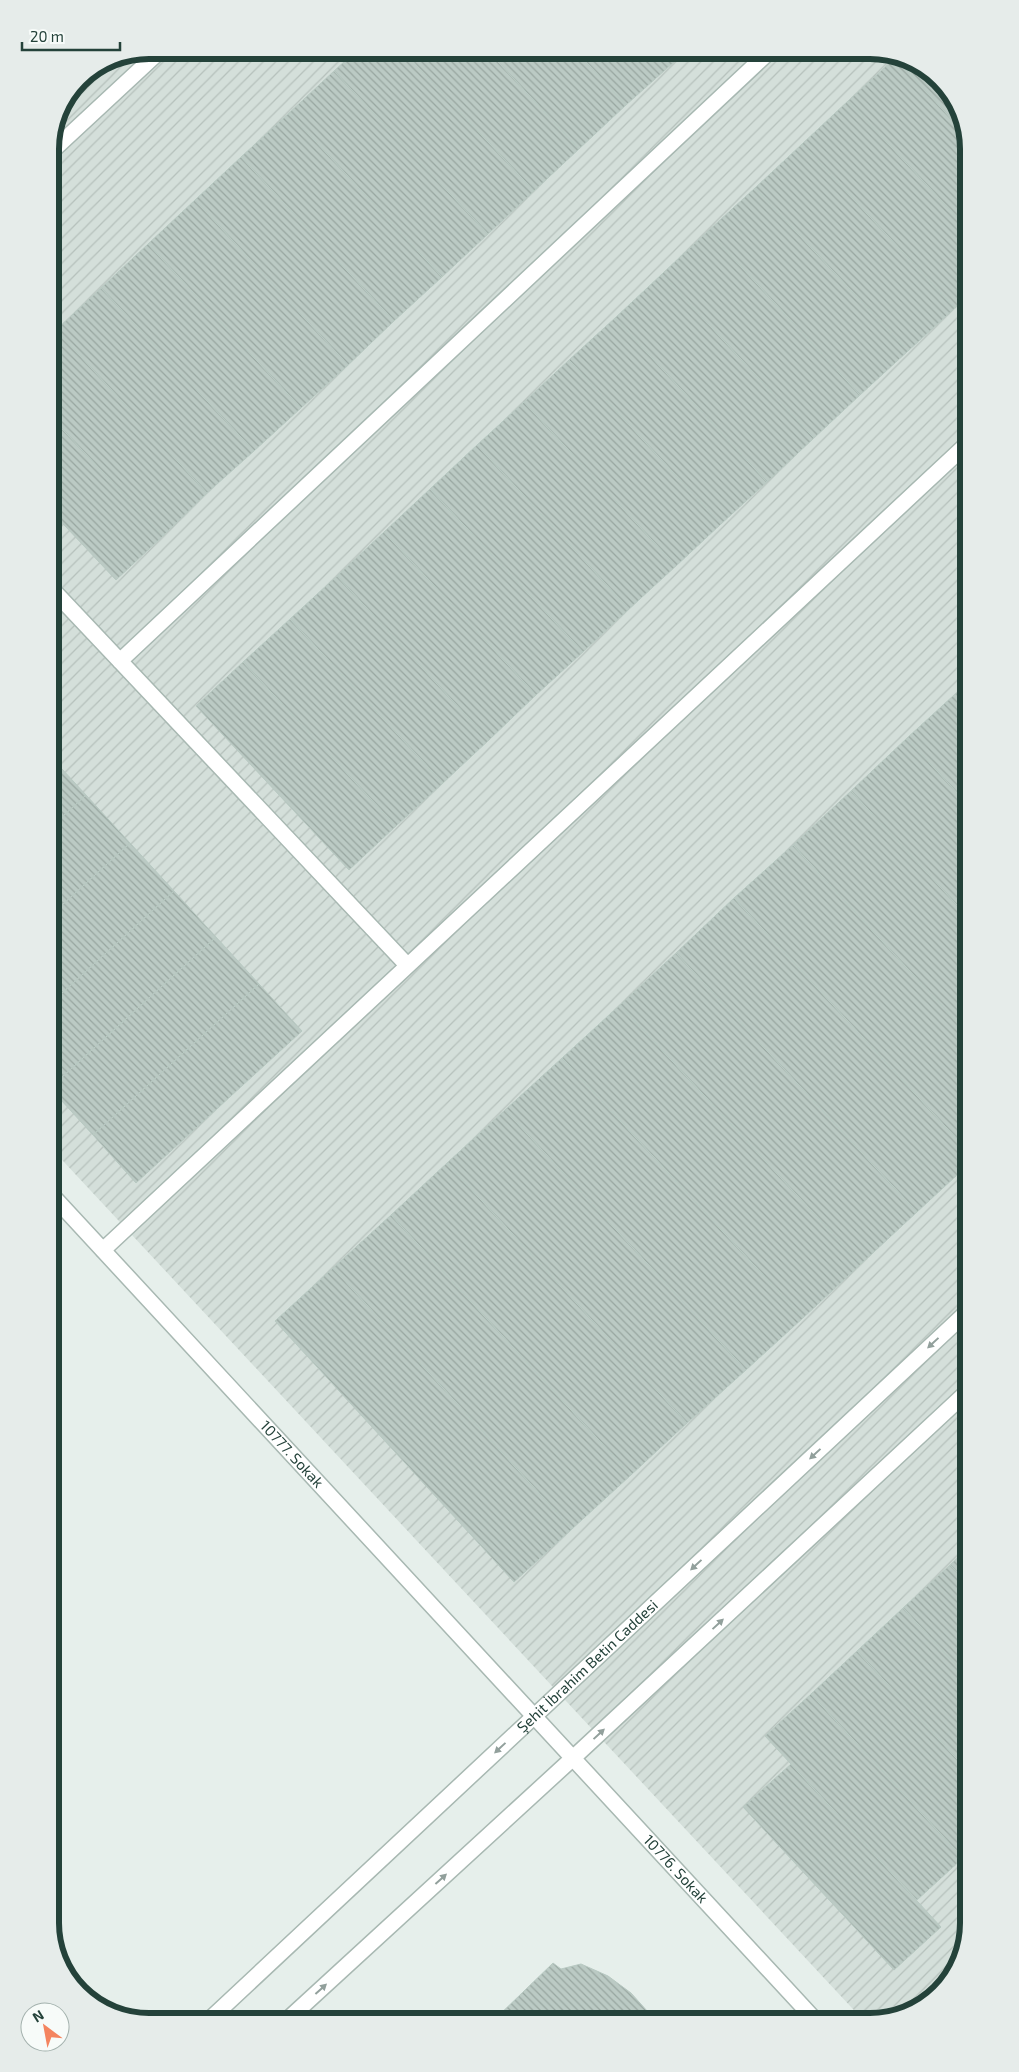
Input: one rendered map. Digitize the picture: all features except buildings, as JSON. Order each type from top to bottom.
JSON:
[{"type":"street","points":[[59,145],[151,59]]},
{"type":"street","points":[[120,661],[761,59]]},
{"type":"street","points":[[103,1250],[960,450]]},
{"type":"street","points":[[59,597],[407,966]]},
{"type":"street","name":"10777. Sokak","points":[[59,1203],[534,1716]]},
{"type":"street","name":"Şehit İbrahim Betin Caddesi","points":[[218,2013],[960,1318]]},
{"type":"street","points":[[295,2013],[573,1758],[960,1398]]},
{"type":"street","name":"10776. Sokak","points":[[534,1716],[809,2013]]},
{"type":"shaded area","points":[[143,59],[876,59],[888,60],[905,66],[925,77],[942,94],[953,114],[959,131],[960,143],[960,1929],[959,1941],[951,1963],[938,1983],[925,1995],[905,2006],[888,2012],[857,2013],[59,1157],[59,143],[60,131],[68,109],[81,89],[99,74],[114,66],[131,60]]}]
